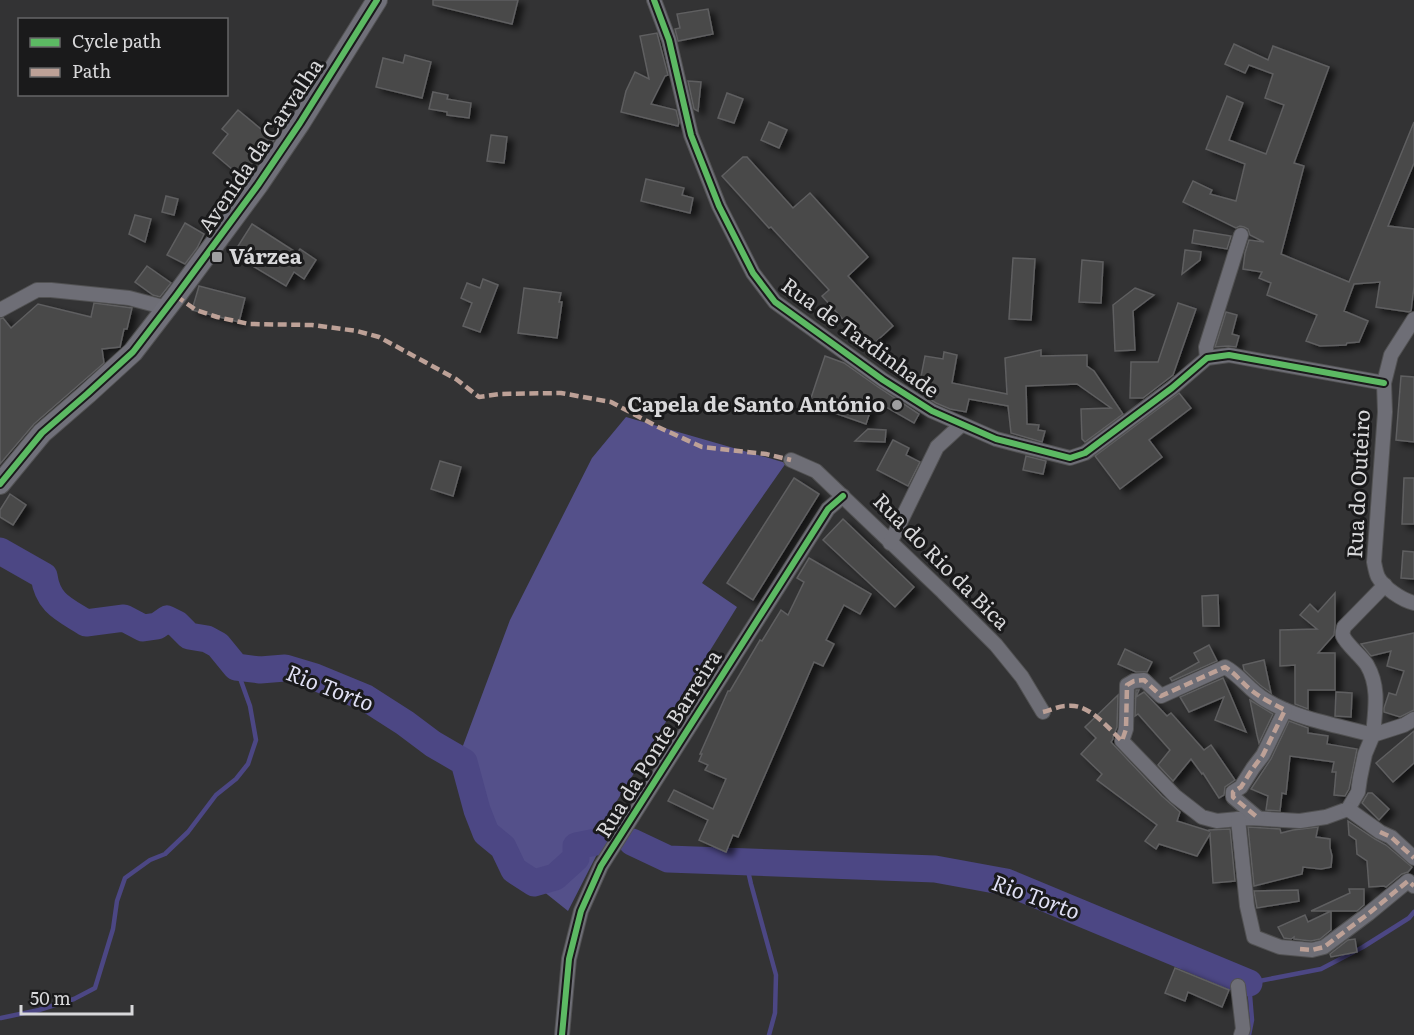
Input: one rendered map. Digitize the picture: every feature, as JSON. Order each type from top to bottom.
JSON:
[{"type":"street","name":"Avenida da Carvalha","points":[[0,484],[42,433],[132,352],[167,308],[264,176],[377,0]]},
{"type":"street","name":"Rua de Tardinhade","points":[[654,0],[669,40],[691,135],[719,206],[753,273],[775,302],[883,380],[932,411],[961,425],[996,439],[1070,458],[1085,453],[1172,388],[1207,358]]},
{"type":"street","points":[[1241,235],[1206,347],[1207,358],[1229,355],[1384,383]]},
{"type":"street","points":[[0,310],[37,290],[129,298],[167,308]]},
{"type":"street","name":"Rua do Outeiro","points":[[1414,319],[1391,355],[1384,383],[1385,412],[1374,562],[1378,576],[1385,585],[1408,602],[1414,603]]},
{"type":"street","points":[[890,543],[937,447],[961,425]]},
{"type":"street","name":"Rua do Rio da Bica","points":[[791,460],[816,471],[996,645],[1022,677],[1043,712]]},
{"type":"street","name":"Rua da Ponte Barreira","points":[[562,1035],[569,959],[581,911],[602,866],[828,509],[843,496]]},
{"type":"street","points":[[1385,585],[1344,627],[1342,633],[1366,664],[1374,680],[1376,696],[1373,735],[1365,754],[1358,792],[1348,809],[1326,817],[1300,821],[1258,818],[1217,821],[1202,817],[1174,796],[1122,741],[1126,729],[1127,685],[1134,681],[1144,680],[1161,696],[1225,667],[1235,673],[1248,688],[1264,700],[1292,714],[1373,735],[1404,725],[1414,719]]},
{"type":"street","points":[[1258,818],[1233,797],[1233,792],[1241,787],[1263,755],[1285,710]]},
{"type":"street","points":[[1348,809],[1380,832],[1391,837],[1414,858]]},
{"type":"street","points":[[1238,819],[1247,906],[1254,937],[1280,947],[1312,950],[1324,947],[1412,881]]},
{"type":"street","points":[[1238,986],[1243,1029],[1241,1035]]},
{"type":"shaded area","points":[[626,417],[786,463],[702,583],[737,607],[610,812],[615,819],[568,911],[528,879],[471,791],[466,754],[461,751],[510,620],[592,458]]},
{"type":"building","points":[[433,0],[518,0],[512,24],[433,5]]},
{"type":"building","points":[[708,9],[713,34],[678,41],[675,29],[680,28],[677,14]]},
{"type":"building","points":[[657,33],[668,75],[665,76],[651,104],[676,110],[678,126],[621,112],[626,91],[635,72],[649,79],[640,36]]},
{"type":"building","points":[[1234,44],[1268,60],[1273,46],[1329,67],[1294,163],[1304,166],[1281,254],[1349,282],[1414,122],[1414,163],[1388,226],[1414,229],[1414,287],[1411,311],[1376,307],[1380,282],[1354,284],[1344,311],[1368,321],[1359,342],[1320,346],[1306,341],[1317,315],[1267,295],[1271,283],[1259,278],[1262,272],[1243,269],[1249,240],[1264,242],[1250,235],[1248,229],[1244,227],[1236,228],[1183,202],[1193,181],[1212,190],[1210,194],[1236,201],[1245,164],[1206,149],[1227,96],[1243,103],[1229,140],[1266,154],[1284,105],[1265,98],[1273,74],[1249,65],[1245,73],[1225,64]]},
{"type":"building","points":[[405,55],[431,62],[422,98],[376,87],[383,58],[403,63]]},
{"type":"building","points":[[688,81],[701,82],[698,111],[694,109]]},
{"type":"building","points":[[433,92],[448,95],[447,99],[471,103],[469,118],[447,115],[447,112],[429,109]]},
{"type":"building","points":[[727,93],[743,99],[734,123],[718,118]]},
{"type":"building","points":[[238,110],[274,140],[246,181],[213,153],[228,134],[222,129]]},
{"type":"building","points":[[769,122],[787,130],[779,148],[761,140]]},
{"type":"building","points":[[491,135],[507,137],[504,163],[487,161]]},
{"type":"building","points":[[743,157],[747,157],[793,208],[810,193],[868,257],[848,276],[893,326],[869,348],[822,296],[829,290],[722,176]]},
{"type":"building","points":[[646,179],[684,188],[682,195],[693,198],[690,213],[641,201]]},
{"type":"building","points":[[166,196],[178,199],[174,215],[162,212]]},
{"type":"building","points":[[135,215],[151,219],[145,242],[129,234]]},
{"type":"building","points":[[185,223],[204,234],[185,264],[167,255]]},
{"type":"building","points":[[252,224],[297,253],[300,249],[316,260],[304,279],[294,272],[286,286],[233,254]]},
{"type":"building","points":[[1194,230],[1231,236],[1227,249],[1192,243]]},
{"type":"building","points":[[1185,250],[1201,252],[1200,260],[1182,274]]},
{"type":"building","points":[[1013,258],[1035,259],[1031,320],[1009,319]]},
{"type":"building","points":[[1082,260],[1103,262],[1101,303],[1079,302]]},
{"type":"building","points":[[147,266],[171,283],[160,297],[153,295],[135,282]]},
{"type":"building","points":[[483,279],[498,285],[480,332],[463,326],[472,303],[461,298],[467,283],[480,288]]},
{"type":"building","points":[[199,286],[245,298],[239,322],[192,310]]},
{"type":"building","points":[[524,288],[561,293],[557,338],[518,333]]},
{"type":"building","points":[[1135,288],[1154,295],[1133,311],[1135,350],[1115,351],[1113,305]]},
{"type":"building","points":[[94,303],[132,308],[120,347],[102,349],[104,363],[34,424],[0,464],[0,319],[3,318],[11,328],[38,304],[91,317]]},
{"type":"building","points":[[1178,303],[1196,309],[1173,375],[1143,398],[1130,398],[1131,362],[1158,362]]},
{"type":"building","points":[[1226,312],[1237,315],[1232,334],[1239,336],[1236,347],[1215,347]]},
{"type":"building","points":[[1041,350],[1041,356],[1087,355],[1087,366],[1094,371],[1123,414],[1085,442],[1082,439],[1081,409],[1111,408],[1077,384],[1026,386],[1027,424],[1039,425],[1038,430],[1045,431],[1042,442],[1011,433],[1008,406],[969,399],[966,412],[950,409],[918,392],[925,356],[943,359],[944,352],[957,355],[952,383],[1007,394],[1005,358]]},
{"type":"building","points":[[825,356],[844,363],[919,414],[914,423],[874,400],[866,424],[809,404]]},
{"type":"building","points":[[1401,376],[1414,377],[1414,442],[1396,440]]},
{"type":"building","points":[[1179,393],[1191,408],[1149,440],[1162,457],[1120,489],[1095,456]]},
{"type":"building","points":[[868,429],[886,430],[885,442],[855,441]]},
{"type":"building","points":[[893,440],[909,448],[906,455],[920,462],[908,486],[877,470]]},
{"type":"building","points":[[1026,456],[1046,461],[1043,474],[1023,470]]},
{"type":"building","points":[[440,461],[461,467],[453,496],[431,489]]},
{"type":"building","points":[[794,478],[819,494],[753,600],[727,583]]},
{"type":"building","points":[[1404,478],[1414,478],[1414,524],[1402,524]]},
{"type":"building","points":[[10,494],[26,505],[13,525],[0,517],[0,510]]},
{"type":"building","points":[[843,519],[914,587],[895,607],[823,540]]},
{"type":"building","points":[[1403,551],[1414,552],[1414,579],[1401,578]]},
{"type":"building","points":[[809,558],[871,594],[860,614],[844,605],[826,640],[834,644],[823,666],[814,662],[738,837],[733,835],[726,852],[699,840],[708,820],[668,801],[674,790],[713,809],[726,779],[705,770],[708,765],[699,761],[702,754],[700,754],[728,691],[760,640],[762,641],[781,610],[788,615],[804,582],[797,578]]},
{"type":"building","points":[[1335,593],[1334,635],[1318,653],[1335,653],[1335,690],[1308,690],[1308,709],[1295,704],[1295,665],[1280,666],[1280,630],[1317,629],[1300,615],[1310,604],[1318,612]]},
{"type":"building","points":[[1218,595],[1219,626],[1203,626],[1202,596]]},
{"type":"building","points":[[1414,633],[1414,710],[1400,717],[1384,712],[1384,708],[1389,693],[1396,695],[1404,671],[1387,666],[1391,651],[1371,656],[1361,644]]},
{"type":"building","points":[[1209,645],[1217,661],[1172,681],[1170,678],[1199,662],[1194,653]]},
{"type":"building","points":[[1125,649],[1152,662],[1147,672],[1136,672],[1118,664]]},
{"type":"building","points":[[1264,660],[1271,693],[1244,670],[1243,665]]},
{"type":"building","points":[[1223,678],[1246,732],[1215,720],[1224,697],[1189,712],[1180,697]]},
{"type":"building","points":[[1136,690],[1139,690],[1136,697],[1144,692],[1167,716],[1171,713],[1204,750],[1211,745],[1235,780],[1225,787],[1224,795],[1219,798],[1191,759],[1173,781],[1158,765],[1170,750],[1138,714],[1135,716]]},
{"type":"building","points":[[1336,692],[1352,693],[1351,717],[1335,716]]},
{"type":"building","points":[[1118,695],[1117,727],[1111,742],[1180,812],[1177,821],[1209,831],[1230,829],[1235,881],[1213,883],[1210,834],[1197,856],[1159,844],[1156,849],[1145,841],[1157,825],[1097,780],[1102,774],[1081,754],[1096,738],[1085,727]]},
{"type":"building","points":[[1250,700],[1273,714],[1259,743],[1257,735]]},
{"type":"building","points":[[1289,721],[1308,728],[1308,733],[1328,736],[1327,744],[1357,749],[1349,789],[1345,796],[1334,795],[1336,772],[1332,772],[1334,762],[1290,756],[1286,794],[1282,793],[1280,811],[1266,810],[1268,796],[1251,789],[1271,759]]},
{"type":"building","points":[[1414,731],[1414,763],[1393,782],[1376,763]]},
{"type":"building","points":[[1368,793],[1372,793],[1389,809],[1379,820],[1362,803]]},
{"type":"building","points":[[1348,821],[1386,845],[1412,867],[1386,887],[1369,887],[1367,861],[1357,854],[1356,840],[1349,835]]},
{"type":"building","points":[[1248,827],[1280,829],[1281,833],[1318,827],[1316,837],[1330,839],[1331,867],[1321,869],[1303,867],[1302,874],[1254,886]]},
{"type":"building","points":[[1349,889],[1364,889],[1364,905],[1357,911],[1311,911],[1350,893]]},
{"type":"building","points":[[1298,890],[1299,901],[1257,908],[1254,891]]},
{"type":"building","points":[[1331,911],[1331,930],[1320,939],[1311,941],[1294,939],[1294,937],[1284,938],[1278,927],[1305,915],[1308,922]]},
{"type":"building","points":[[1355,939],[1357,952],[1331,957],[1330,954],[1348,940]]},
{"type":"building","points":[[1175,968],[1229,990],[1222,1007],[1188,992],[1185,1001],[1165,993]]},
{"type":"waterway","name":"Rio Torto","points":[[0,551],[44,576],[49,593],[58,605],[86,623],[124,618],[143,628],[157,626],[167,619],[177,624],[189,636],[207,639],[218,645],[236,667],[260,670],[285,668],[315,677],[366,698],[433,744],[464,762],[486,833],[503,847],[514,870],[534,883],[555,877],[576,858],[576,846],[601,841]]},
{"type":"waterway","points":[[1,1018],[39,1010],[74,999],[95,988],[113,929],[117,901],[125,878],[150,860],[165,854],[188,832],[216,795],[236,779],[248,764],[256,740],[250,706],[236,667]]},
{"type":"waterway","name":"Rio Torto","points":[[632,842],[668,859],[935,869],[1006,882],[1249,983]]},
{"type":"waterway","points":[[746,862],[776,975],[775,1013],[769,1035]]},
{"type":"waterway","name":"Rio Torto","points":[[1249,1035],[1252,1020],[1249,983],[1321,969],[1363,947],[1409,918],[1414,912]]},
{"type":"marked path","points":[[176,296],[196,310],[249,324],[312,325],[357,331],[379,337],[456,379],[479,397],[500,394],[561,393],[611,402],[702,447],[766,454],[791,460]]},
{"type":"marked path","points":[[1043,712],[1064,706],[1083,708],[1097,717],[1122,741],[1126,729],[1127,685],[1134,681],[1144,680],[1161,696],[1225,667],[1255,693],[1285,710],[1263,755],[1241,787],[1233,792],[1233,797],[1258,818]]},
{"type":"marked path","points":[[1380,832],[1391,837],[1414,858]]},
{"type":"marked path","points":[[1300,949],[1312,950],[1324,947],[1408,881],[1414,886]]},
{"type":"cycle path","points":[[0,484],[42,433],[133,352],[258,185],[377,0]]},
{"type":"cycle path","points":[[654,0],[669,40],[691,135],[719,206],[753,273],[775,302],[883,380],[932,411],[996,439],[1070,458],[1085,453],[1172,388],[1207,358],[1229,355],[1384,383]]},
{"type":"cycle path","points":[[562,1035],[569,959],[581,911],[601,866],[828,509],[843,496]]},
{"type":"place","name":"Várzea","points":[[217,257]]},
{"type":"place","name":"Capela de Santo António","points":[[897,405]]}]
